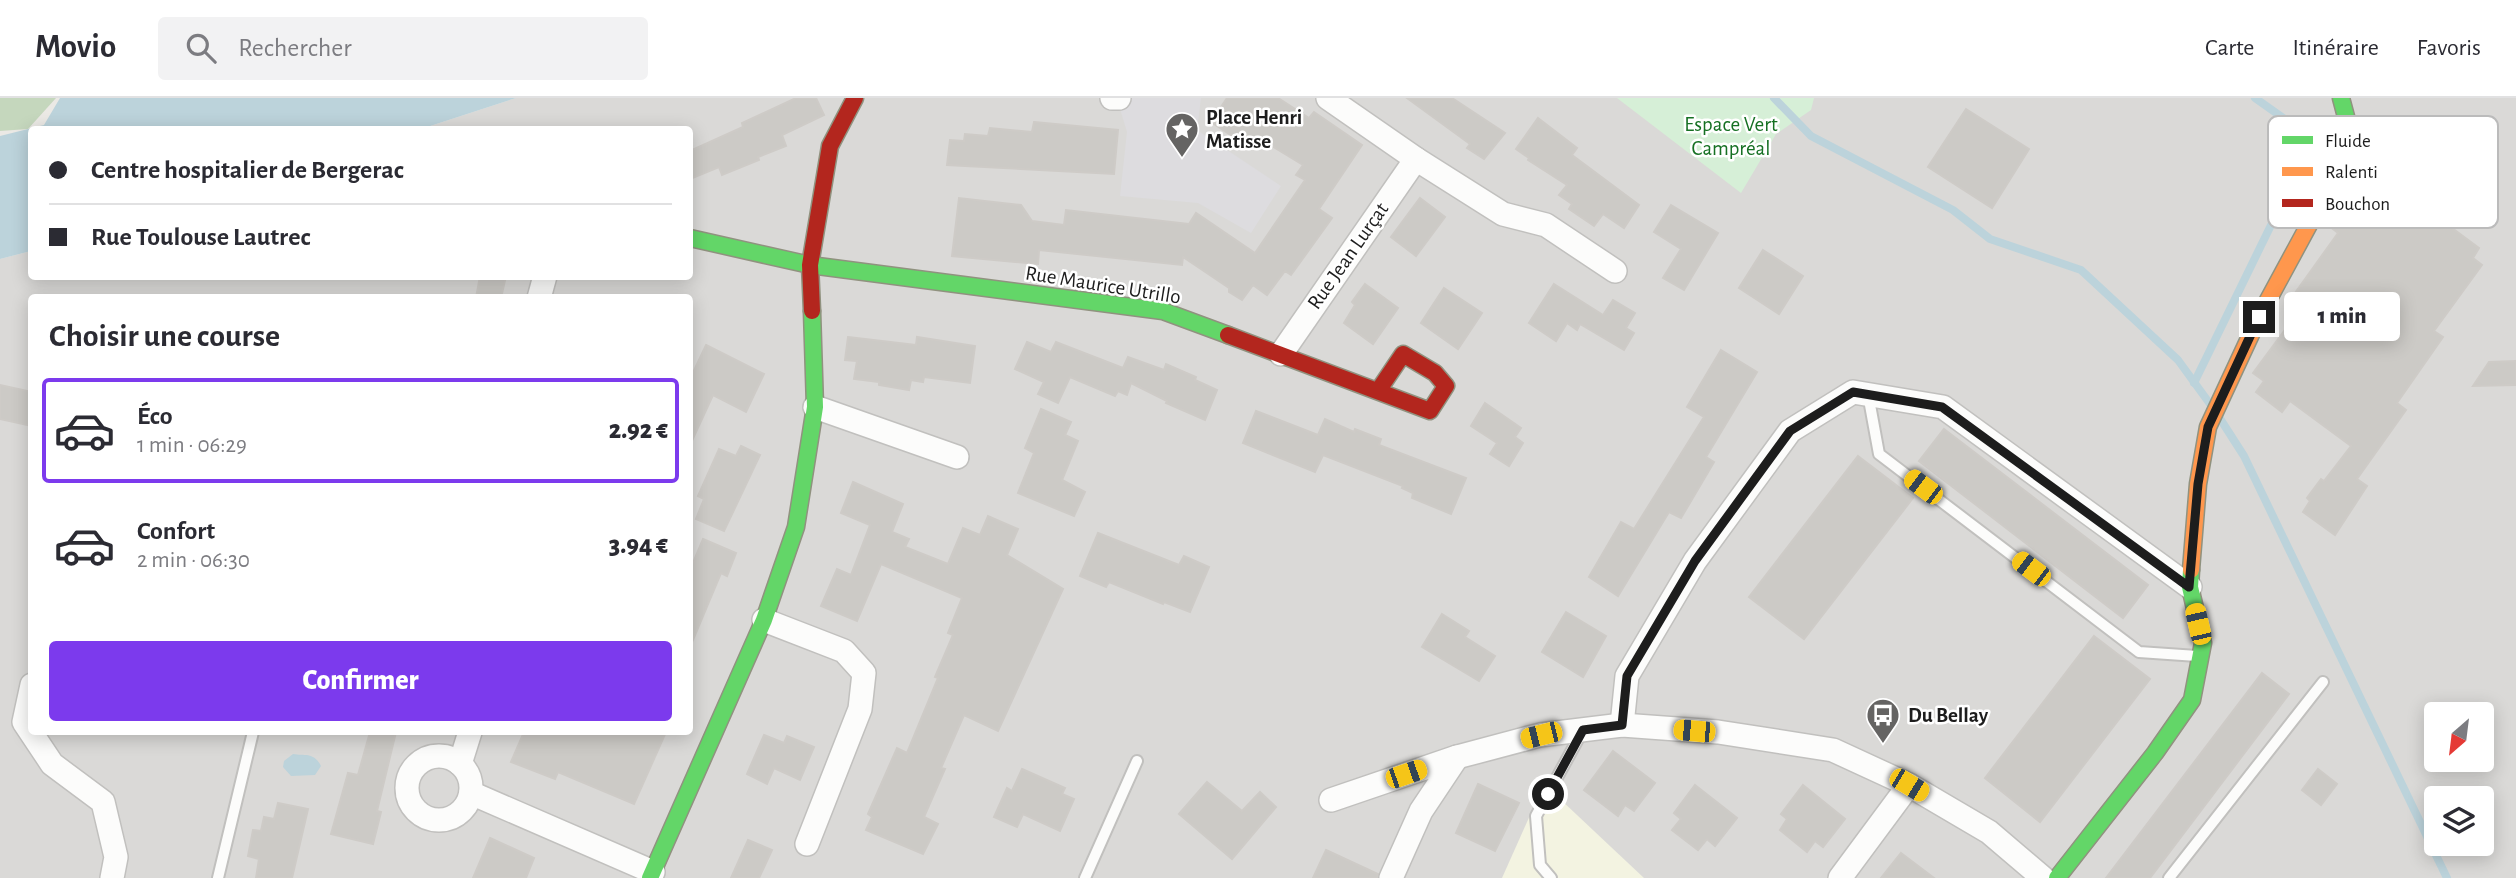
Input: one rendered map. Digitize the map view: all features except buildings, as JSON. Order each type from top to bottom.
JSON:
[{"type":"street","points":[[471,793],[651,875],[764,620],[796,527],[815,407],[810,265],[830,146],[855,98]]},
{"type":"street","points":[[1112,98],[1119,98]]},
{"type":"street","points":[[1328,98],[1416,159],[1503,214],[1546,225],[1615,271]]},
{"type":"street","points":[[2341,98],[2347,116]]},
{"type":"street","name":"Rue Jean Lurçat","points":[[1281,354],[1416,159]]},
{"type":"street","points":[[2057,878],[2155,753],[2192,700],[2203,643],[2189,587],[2198,484],[2208,427],[2259,317],[2307,228]]},
{"type":"street","name":"Rue Maurice Utrillo","points":[[693,239],[810,265],[1163,312],[1378,391]]},
{"type":"street","points":[[1622,725],[1627,676],[1695,561],[1790,431],[1853,392],[1942,407],[2189,587]]},
{"type":"street","points":[[815,407],[957,457]]},
{"type":"street","points":[[764,620],[844,651],[864,673],[860,709],[807,844]]},
{"type":"street","points":[[28,704],[24,722],[28,728]]},
{"type":"street","points":[[1331,800],[1457,757],[1541,735],[1622,725],[1718,732],[1833,750],[1909,785],[1989,832],[2043,878]]},
{"type":"street","points":[[33,735],[52,764],[103,803],[116,857],[112,878]]},
{"type":"street","points":[[460,764],[469,735]]},
{"type":"street","points":[[440,756],[460,764],[469,777],[471,793],[461,812],[443,820],[422,816],[409,800],[407,789],[408,779],[420,762],[440,756]]},
{"type":"street","points":[[1391,878],[1421,811],[1457,757]]},
{"type":"street","points":[[1840,878],[1909,785]]},
{"type":"lane","points":[[1868,394],[1880,454],[2138,652],[2200,656]]},
{"type":"lane","points":[[2169,878],[2323,682]]},
{"type":"lane","points":[[1551,878],[1540,865],[1536,816],[1583,730]]},
{"type":"lane","points":[[218,878],[252,735]]},
{"type":"lane","points":[[1085,878],[1137,761]]},
{"type":"shaded area","points":[[0,98],[56,98],[28,129],[0,131]]},
{"type":"shaded area","points":[[516,98],[2516,98],[2516,878],[0,878],[0,259],[28,252],[28,280],[693,280],[693,126],[430,126]]},
{"type":"shaded area","name":"Place Henri Matisse","points":[[1201,98],[1197,130],[1281,186],[1251,233],[1198,203],[1120,196],[1127,132],[1117,99]]},
{"type":"shaded area","points":[[1544,784],[1644,878],[1502,878]]},
{"type":"green space","name":"Espace Vert Campréal","points":[[1617,98],[1814,98],[1811,110],[1776,134],[1741,193]]},
{"type":"water","points":[[60,98],[516,98],[430,126],[40,126],[44,125]]},
{"type":"water","points":[[28,129],[28,252],[0,259],[0,136]]},
{"type":"water","points":[[293,754],[312,757],[321,766],[315,775],[291,776],[283,767],[284,761]]},
{"type":"waterway","points":[[1774,98],[1811,136],[1953,210],[1990,239],[2081,270],[2178,360],[2210,404]]},
{"type":"waterway","points":[[2255,98],[2280,116]]},
{"type":"waterway","points":[[2194,383],[2270,228]]},
{"type":"waterway","points":[[2219,417],[2244,456],[2447,878]]},
{"type":"traffic: fast","points":[[2341,98],[2346,116]]},
{"type":"traffic: fast","points":[[693,239],[810,265],[1163,311],[1228,335]]},
{"type":"traffic: fast","points":[[650,878],[764,620],[796,527],[815,407],[812,311]]},
{"type":"traffic: fast","points":[[2057,878],[2155,753],[2192,700],[2203,643],[2190,587],[2191,570]]},
{"type":"traffic: slow","points":[[2191,570],[2198,484],[2208,427],[2259,317],[2307,228]]},
{"type":"traffic: jam","points":[[812,311],[810,265],[830,146],[855,98]]},
{"type":"traffic: jam","points":[[1228,335],[1430,411],[1446,386],[1435,373],[1403,354],[1378,391]]},
{"type":"place","name":"Place Henri Matisse","points":[[1182,159]]},
{"type":"place","name":"Du Bellay","points":[[1883,745]]},
{"type":"route","points":[[1548,794],[1583,730],[1622,725],[1627,676],[1695,561],[1790,431],[1853,392],[1942,407],[2189,587],[2198,484],[2208,427],[2259,317]]}]
